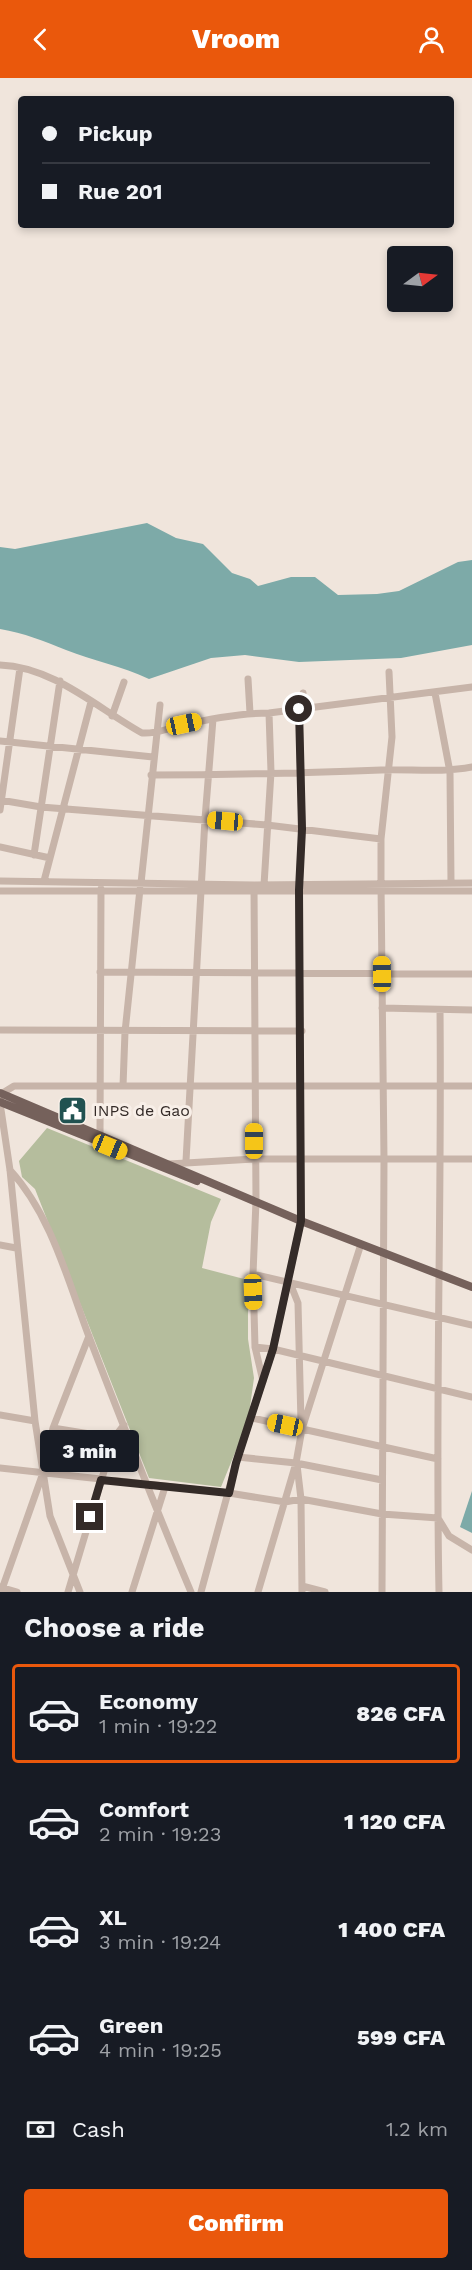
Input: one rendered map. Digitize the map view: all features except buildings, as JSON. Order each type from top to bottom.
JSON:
[{"type":"main road","points":[[0,1098],[90,1130],[301,1221],[472,1287]]},
{"type":"main road","points":[[0,1098],[174,1173],[256,1201]]},
{"type":"street","points":[[0,665],[20,668],[60,681],[142,733],[156,734],[170,727],[250,713],[269,713],[472,687]]},
{"type":"street","points":[[0,810],[20,668]]},
{"type":"street","points":[[382,1592],[384,1159],[381,839],[392,736],[389,672]]},
{"type":"street","points":[[248,679],[250,713]]},
{"type":"street","points":[[34,855],[60,681]]},
{"type":"street","points":[[112,716],[124,682]]},
{"type":"street","points":[[201,1592],[238,1457],[273,1349],[290,1283],[301,1221],[302,974],[299,887],[302,829],[299,709],[303,693]]},
{"type":"street","points":[[435,693],[450,772],[451,884]]},
{"type":"street","points":[[44,882],[91,702]]},
{"type":"street","points":[[123,1086],[125,1032],[160,705]]},
{"type":"street","points":[[264,885],[271,772],[269,713]]},
{"type":"street","points":[[186,1161],[198,974],[204,819],[213,719]]},
{"type":"street","points":[[0,741],[153,757]]},
{"type":"street","points":[[151,775],[271,772],[301,775],[387,770],[450,772],[472,767]]},
{"type":"street","points":[[1,801],[62,809],[267,825],[381,839]]},
{"type":"street","points":[[0,847],[50,858]]},
{"type":"street","points":[[0,881],[254,888],[381,887],[472,883]]},
{"type":"street","points":[[254,888],[264,885],[299,887]]},
{"type":"street","points":[[0,891],[140,886]]},
{"type":"street","points":[[381,887],[472,891]]},
{"type":"street","points":[[254,888],[256,1201],[253,1274],[255,1347],[263,1381]]},
{"type":"street","points":[[100,1135],[101,889]]},
{"type":"street","points":[[100,972],[472,974]]},
{"type":"street","points":[[382,1008],[472,1010]]},
{"type":"street","points":[[439,1592],[438,1389],[442,1159],[440,1010]]},
{"type":"street","points":[[0,1030],[302,1031]]},
{"type":"street","points":[[80,1592],[50,1516],[43,1473],[35,1421],[10,1170],[0,1098],[14,1086],[472,1086]]},
{"type":"street","points":[[169,1164],[186,1161],[254,1159],[472,1159]]},
{"type":"street","points":[[10,1170],[35,1202],[148,1485],[157,1514],[191,1592]]},
{"type":"street","points":[[258,1592],[296,1462],[302,1429],[361,1244]]},
{"type":"street","points":[[0,1245],[16,1248]]},
{"type":"street","points":[[253,1274],[472,1325]]},
{"type":"street","points":[[290,1283],[298,1303],[302,1429]]},
{"type":"street","points":[[17,1592],[1,1589],[43,1473],[53,1428],[89,1336]]},
{"type":"street","points":[[255,1347],[273,1349],[472,1397]]},
{"type":"street","points":[[0,1415],[35,1421]]},
{"type":"street","points":[[252,1418],[438,1459]]},
{"type":"street","points":[[68,1592],[114,1438],[124,1425]]},
{"type":"street","points":[[53,1428],[114,1438]]},
{"type":"street","points":[[238,1457],[296,1462],[382,1480]]},
{"type":"street","points":[[296,1462],[301,1499],[302,1589],[325,1592]]},
{"type":"street","points":[[0,1468],[229,1493],[285,1502],[301,1499],[382,1514],[438,1518]]},
{"type":"street","points":[[132,1592],[157,1514],[159,1497],[165,1486]]},
{"type":"street","points":[[438,1518],[450,1536],[472,1550]]},
{"type":"green space","points":[[47,1128],[221,1199],[211,1222],[202,1268],[248,1280],[248,1339],[254,1378],[248,1421],[221,1487],[149,1478],[35,1189],[22,1177],[19,1161]]},
{"type":"water","points":[[147,523],[176,538],[203,544],[232,573],[250,579],[258,586],[291,577],[315,577],[338,595],[377,594],[399,591],[458,562],[472,560],[472,645],[401,658],[299,662],[245,655],[211,658],[149,679],[34,638],[0,629],[0,547],[15,549]]},
{"type":"water","points":[[472,1491],[472,1533],[460,1527]]},
{"type":"place","name":"INPS de Gao","points":[[72,1110]]},
{"type":"route","points":[[90,1517],[101,1480],[229,1493],[236,1463],[273,1349],[290,1283],[301,1221],[302,974],[299,890],[302,829],[299,709]]}]
